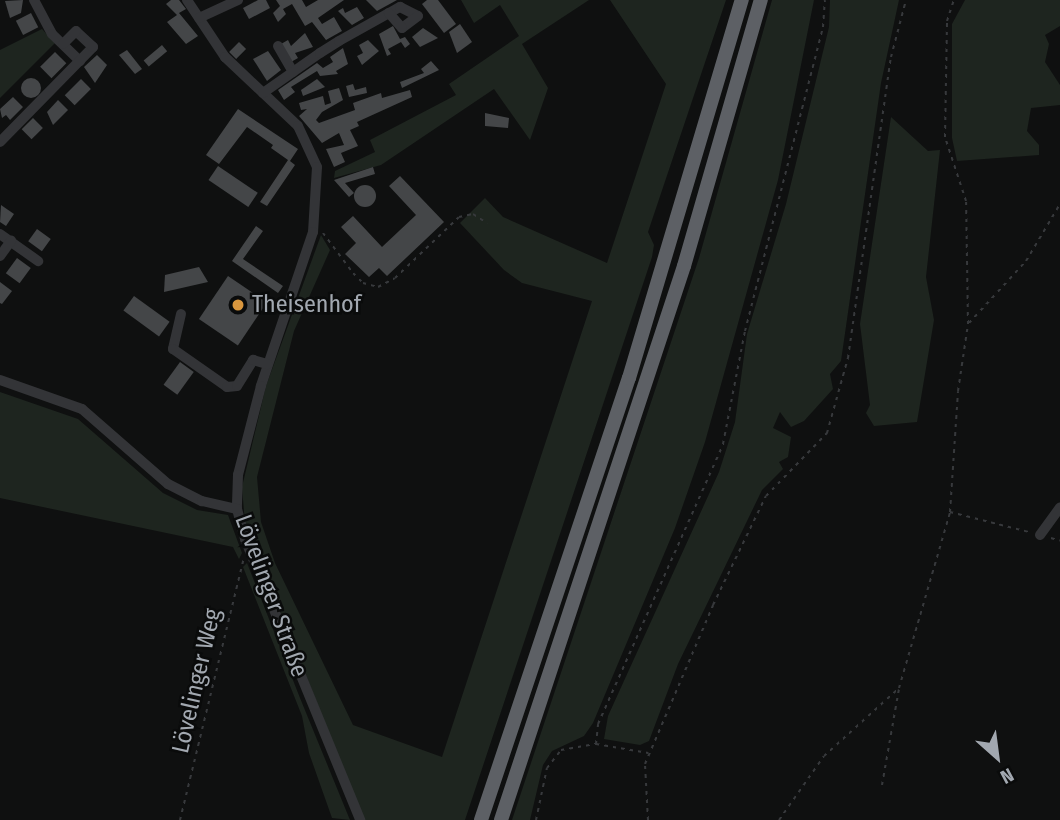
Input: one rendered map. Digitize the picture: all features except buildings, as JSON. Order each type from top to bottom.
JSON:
[{"type":"highway","points":[[481,820],[629,378],[742,0]]},
{"type":"highway","points":[[501,820],[684,266],[761,0]]},
{"type":"street","points":[[34,0],[63,44],[80,61]]},
{"type":"street","name":"Lövelinger Straße","points":[[187,0],[218,49],[298,126],[314,156],[318,180],[313,232],[267,364],[239,475],[237,509],[245,539],[360,820]]},
{"type":"street","points":[[199,18],[238,0]]},
{"type":"street","points":[[263,93],[389,13]]},
{"type":"street","points":[[0,142],[93,47],[76,31],[63,44]]},
{"type":"street","points":[[278,46],[293,72]]},
{"type":"street","points":[[0,234],[38,261]]},
{"type":"street","points":[[0,256],[10,241]]},
{"type":"street","points":[[181,314],[173,349],[226,387],[237,386],[253,360],[267,364]]},
{"type":"street","points":[[0,380],[82,409],[168,484],[202,500],[237,509]]},
{"type":"street","points":[[1040,535],[1060,507]]},
{"type":"path","points":[[596,744],[603,711],[723,444],[745,331],[823,27],[825,0]]},
{"type":"path","points":[[648,820],[644,775],[649,753],[692,649],[766,496],[827,433],[848,358],[891,57],[906,0]]},
{"type":"path","points":[[882,785],[899,688],[950,512],[958,391],[968,324],[966,201],[945,137],[947,21],[954,0]]},
{"type":"path","points":[[968,324],[1026,261],[1060,204]]},
{"type":"path","points":[[313,232],[327,235],[363,283],[378,287],[395,278],[459,217],[473,214],[487,223]]},
{"type":"path","points":[[950,512],[1060,541]]},
{"type":"path","name":"Lövelinger Weg","points":[[180,820],[246,557],[251,570]]},
{"type":"path","points":[[779,820],[824,756],[899,688]]},
{"type":"path","points":[[536,820],[552,759],[571,746],[596,744],[649,753]]},
{"type":"shaded area","points":[[461,0],[589,0],[522,44],[548,88],[530,140],[494,89],[381,165],[334,178],[335,171],[375,152],[370,140],[456,95],[449,84],[519,36],[500,5],[474,23]]},
{"type":"shaded area","points":[[610,0],[726,0],[648,232],[654,245],[652,257],[465,820],[364,820],[245,523],[242,487],[266,386],[321,235],[330,250],[294,331],[257,477],[261,522],[275,563],[353,725],[442,757],[592,301],[522,283],[504,270],[460,223],[485,198],[503,217],[607,263],[666,84]]},
{"type":"shaded area","points":[[772,0],[814,0],[778,180],[705,442],[675,528],[593,723],[584,736],[552,751],[543,765],[530,820],[512,820],[699,258]]},
{"type":"shaded area","points":[[830,0],[899,0],[881,83],[841,361],[830,374],[833,389],[804,421],[791,427],[780,412],[773,428],[791,437],[788,457],[779,462],[783,469],[762,490],[678,664],[649,741],[640,745],[604,739],[608,716],[719,472],[735,422],[747,334],[786,204],[829,27]]},
{"type":"shaded area","points":[[965,0],[1060,0],[1060,26],[1045,35],[1049,44],[1045,62],[1060,85],[1060,105],[1031,108],[1027,131],[1039,145],[1039,155],[957,161],[952,138],[952,24]]},
{"type":"shaded area","points":[[42,29],[55,43],[0,98],[0,50]]},
{"type":"shaded area","points":[[891,117],[928,151],[940,150],[926,277],[934,320],[917,422],[874,426],[866,413],[870,405],[860,324]]},
{"type":"shaded area","points":[[0,392],[78,419],[163,493],[197,510],[228,515],[242,553],[239,559],[233,547],[0,498]]},
{"type":"shaded area","points":[[247,563],[350,820],[332,818],[309,753],[302,716],[243,567]]},
{"type":"place","name":"Theisenhof","points":[[238,305]]}]
